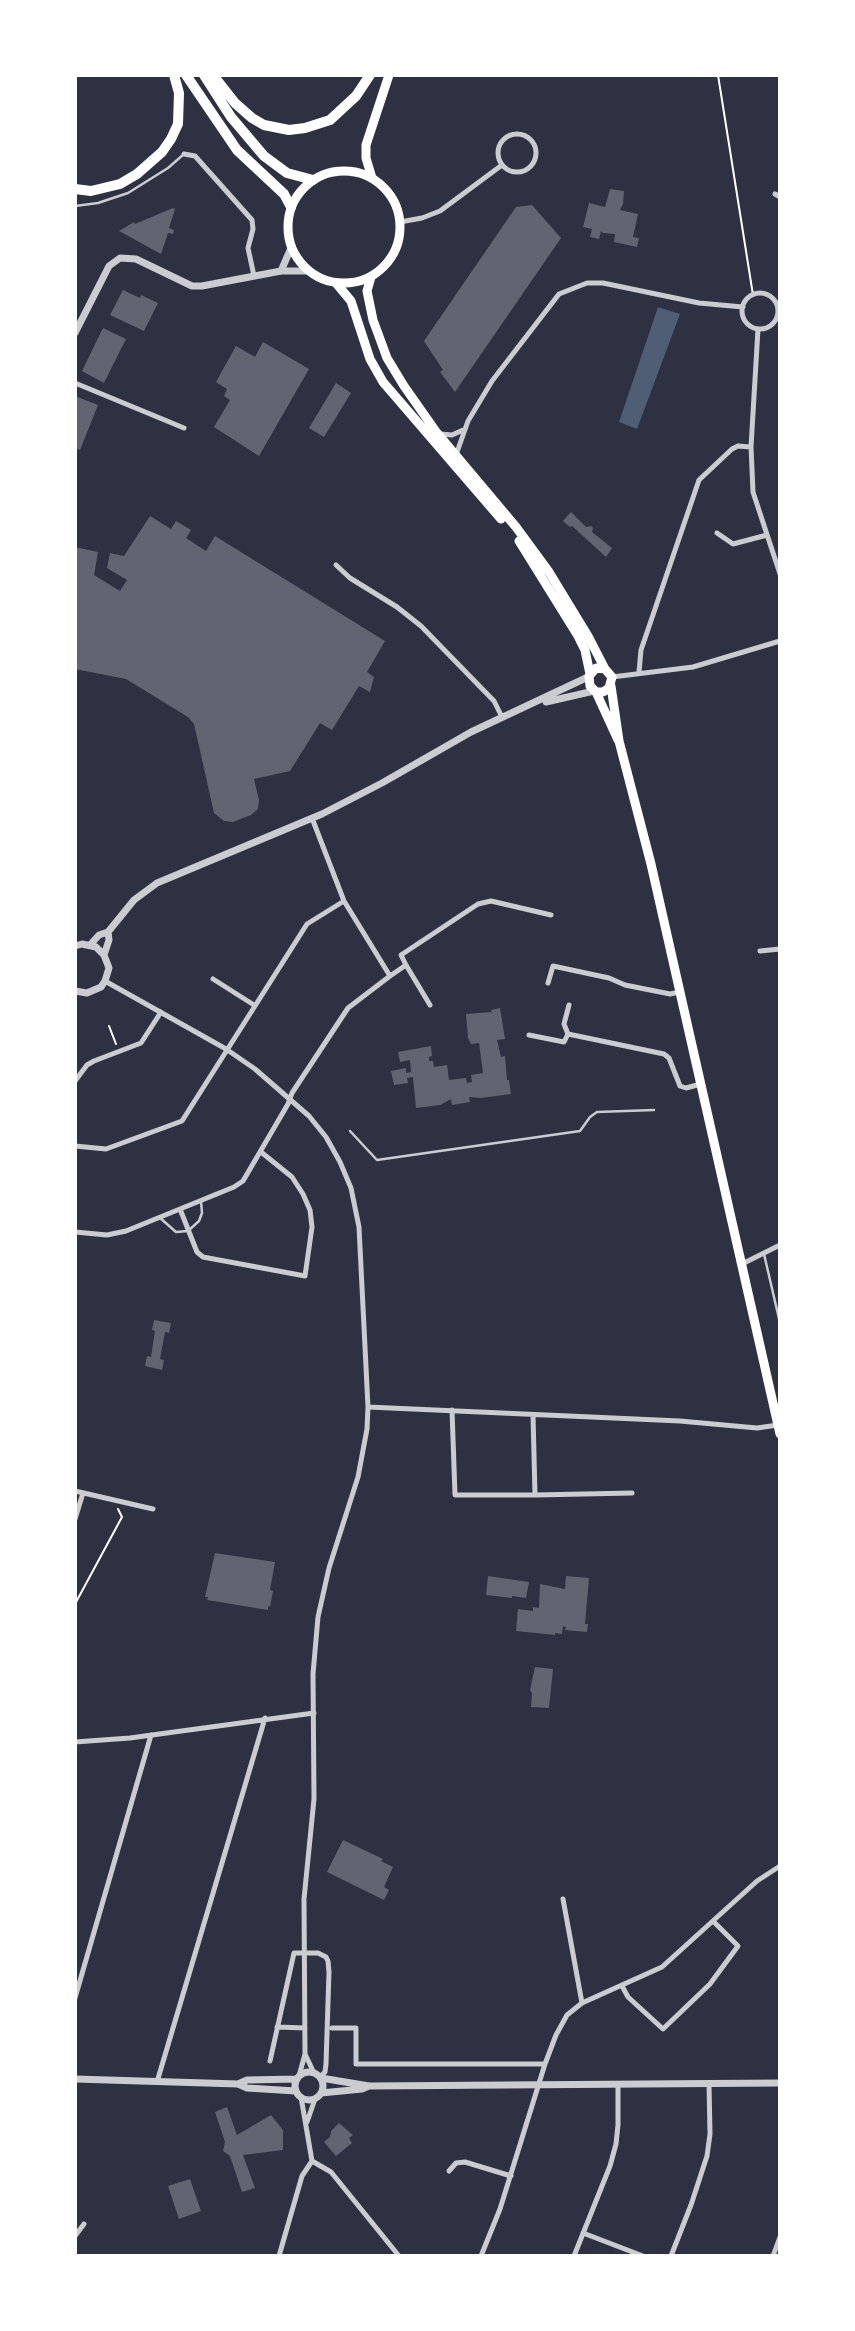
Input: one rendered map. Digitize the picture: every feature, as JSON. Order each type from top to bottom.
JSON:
[{"type":"highway","points":[[75,189],[91,191],[120,184],[137,174],[162,152],[172,139],[178,124],[179,93],[174,75]]},
{"type":"highway","points":[[186,75],[229,139],[253,166],[284,194],[291,207]]},
{"type":"highway","points":[[204,75],[231,117],[264,156],[287,173],[313,180]]},
{"type":"highway","points":[[213,75],[235,103],[252,118],[275,128],[289,130],[330,120],[356,96],[370,75]]},
{"type":"main road","points":[[372,178],[366,158],[366,145],[389,75]]},
{"type":"main road","points":[[342,171],[357,173],[372,178],[393,199],[400,222],[399,240],[392,257],[371,277],[351,283],[336,283],[321,279],[308,271],[297,259],[291,248],[288,225],[291,207],[300,192],[313,180],[342,171]]},
{"type":"main road","points":[[371,277],[368,299],[387,358],[437,433],[540,557],[588,636],[611,681],[619,741],[651,864],[779,1430]]},
{"type":"main road","points":[[336,283],[351,301],[370,359],[383,382],[530,555],[585,650],[589,684],[619,741]]},
{"type":"main road","points":[[589,676],[596,668],[605,669]]},
{"type":"main road","points":[[595,691],[603,692],[611,681]]},
{"type":"street","points":[[519,134],[532,140],[536,155],[528,169],[514,172],[502,165],[498,152],[505,137],[519,134]]},
{"type":"street","points":[[184,154],[195,156],[252,220],[253,229],[248,248],[254,276]]},
{"type":"street","points":[[400,222],[440,211],[502,165]]},
{"type":"street","points":[[281,271],[291,248]]},
{"type":"street","points":[[75,332],[109,267],[120,258],[136,259],[192,286],[281,271],[308,271]]},
{"type":"street","points":[[457,458],[463,430],[517,345],[559,294],[574,286],[603,283],[699,303],[743,307]]},
{"type":"street","points":[[765,294],[774,300],[779,317],[770,327],[758,329],[747,323],[743,307],[753,295],[765,294]]},
{"type":"street","points":[[774,300],[780,294]]},
{"type":"street","points":[[758,329],[751,447],[753,492],[780,574]]},
{"type":"street","points":[[75,383],[184,428]]},
{"type":"street","points":[[437,433],[452,435],[463,430]]},
{"type":"street","points":[[639,672],[641,650],[699,481],[732,449],[738,446],[751,447]]},
{"type":"street","points":[[717,533],[733,544],[767,534]]},
{"type":"street","points":[[772,548],[780,546]]},
{"type":"street","points":[[336,565],[350,578],[397,607],[421,626],[494,701],[502,717]]},
{"type":"street","points":[[611,681],[639,672],[692,667],[780,641]]},
{"type":"street","points":[[90,945],[99,935],[108,932],[134,900],[157,883],[312,818],[382,783],[448,744],[589,676]]},
{"type":"street","points":[[515,711],[585,691],[595,691]]},
{"type":"street","points":[[312,818],[344,901],[390,976]]},
{"type":"street","points":[[75,1146],[106,1149],[182,1121],[307,924],[344,901]]},
{"type":"street","points":[[430,1005],[401,955],[478,904],[491,901],[551,915]]},
{"type":"street","points":[[104,955],[109,940],[108,932]]},
{"type":"street","points":[[75,946],[90,945],[104,955],[109,968],[105,981],[94,991],[75,991]]},
{"type":"street","points":[[760,951],[780,949]]},
{"type":"street","points":[[75,1232],[107,1235],[126,1231],[243,1181],[290,1099],[348,1008],[407,965]]},
{"type":"street","points":[[548,983],[552,966],[609,978],[625,985],[670,994],[680,992]]},
{"type":"street","points":[[213,979],[254,1005]]},
{"type":"street","points":[[105,981],[226,1049],[290,1099],[309,1116],[326,1138],[340,1162],[355,1203],[359,1227],[368,1407],[366,1443],[329,1568],[318,1617],[313,1674],[314,1799],[304,1899],[305,2054],[298,2078],[303,2115],[307,2122]]},
{"type":"street","points":[[528,1035],[564,1042],[568,1034],[564,1024],[569,1004]]},
{"type":"street","points":[[75,1081],[87,1065],[141,1043],[161,1012]]},
{"type":"street","points":[[568,1034],[664,1054],[670,1058],[680,1086],[687,1088],[701,1084]]},
{"type":"street","points":[[180,1209],[197,1252],[202,1257],[305,1276],[312,1227],[310,1210],[292,1177],[261,1152]]},
{"type":"street","points":[[742,1264],[780,1245]]},
{"type":"street","points":[[368,1407],[680,1421],[779,1430]]},
{"type":"street","points":[[452,1410],[454,1494],[632,1493]]},
{"type":"street","points":[[533,1415],[535,1495]]},
{"type":"street","points":[[75,1519],[79,1492],[153,1509]]},
{"type":"street","points":[[75,1742],[151,1735],[314,1713]]},
{"type":"street","points":[[156,2082],[265,1718]]},
{"type":"street","points":[[75,1998],[151,1735]]},
{"type":"street","points":[[481,2256],[511,2176],[545,2063],[558,2029],[567,2015],[582,2003],[662,1967],[757,1881],[780,1866]]},
{"type":"street","points":[[563,1899],[582,2003]]},
{"type":"street","points":[[622,1986],[628,1997],[663,2029],[710,1984],[738,1947],[714,1922]]},
{"type":"street","points":[[270,2061],[294,1953],[318,1952],[326,1956],[328,1961],[326,2064],[325,2072],[318,2076]]},
{"type":"street","points":[[277,2027],[305,2028]]},
{"type":"street","points":[[332,2028],[356,2028],[356,2064],[545,2063]]},
{"type":"street","points":[[279,2256],[302,2176],[312,2161],[307,2122],[323,2086],[305,2054]]},
{"type":"street","points":[[238,2084],[247,2080],[298,2078],[306,2072],[369,2085],[780,2083]]},
{"type":"street","points":[[75,2080],[238,2084],[247,2088],[299,2094],[307,2100],[369,2085]]},
{"type":"street","points":[[574,2256],[610,2166],[616,2144],[618,2084]]},
{"type":"street","points":[[671,2256],[707,2156],[710,2134],[709,2084]]},
{"type":"street","points":[[312,2161],[331,2172],[399,2256]]},
{"type":"street","points":[[449,2171],[456,2164],[465,2162],[511,2176]]},
{"type":"street","points":[[75,2236],[84,2224]]},
{"type":"street","points":[[583,2233],[643,2256]]},
{"type":"street","points":[[773,2256],[780,2237]]},
{"type":"lane","points":[[75,206],[98,203],[128,193],[184,154]]},
{"type":"lane","points":[[350,1131],[377,1160],[580,1131],[597,1112],[654,1110]]},
{"type":"lane","points":[[159,1217],[176,1232],[188,1231],[199,1221],[202,1213],[201,1201]]},
{"type":"lane","points":[[764,1253],[780,1323]]},
{"type":"path","points":[[718,75],[753,295]]},
{"type":"path","points":[[109,1026],[119,1052]]},
{"type":"path","points":[[75,1604],[122,1517],[118,1510],[118,1501]]},
{"type":"water","points":[[658,307],[680,314],[637,429],[619,422]]},
{"type":"building","points":[[610,189],[624,191],[620,210],[638,214],[633,237],[639,238],[637,247],[614,242],[615,234],[601,231],[599,239],[590,237],[592,229],[583,227],[589,203],[605,207]]},
{"type":"building","points":[[532,205],[561,238],[455,392],[440,372],[443,370],[424,341],[516,207]]},
{"type":"building","points":[[175,209],[169,228],[174,230],[173,234],[168,233],[161,254],[119,231],[134,222],[135,224]]},
{"type":"building","points":[[123,290],[158,303],[144,331],[110,315]]},
{"type":"building","points":[[103,328],[126,339],[104,383],[82,371]]},
{"type":"building","points":[[263,342],[309,369],[259,456],[214,427],[230,400],[224,396],[227,389],[216,382],[236,346],[255,357]]},
{"type":"building","points":[[336,383],[351,393],[324,437],[309,428]]},
{"type":"building","points":[[75,396],[98,405],[80,450],[75,448]]},
{"type":"building","points":[[571,512],[586,527],[591,526],[592,532],[612,548],[606,557],[563,521]]},
{"type":"building","points":[[150,516],[171,529],[176,521],[191,530],[186,538],[206,551],[215,536],[385,641],[367,672],[374,677],[370,692],[359,686],[332,730],[320,723],[290,771],[254,779],[259,800],[258,809],[233,822],[224,821],[214,813],[194,724],[188,717],[126,679],[75,669],[75,547],[98,552],[94,575],[120,591],[127,580],[107,568],[110,553],[124,556]]},
{"type":"building","points":[[500,1008],[505,1039],[497,1040],[501,1057],[505,1056],[511,1094],[469,1097],[470,1102],[452,1105],[451,1099],[440,1105],[416,1108],[413,1077],[407,1078],[408,1083],[394,1085],[391,1071],[406,1068],[406,1073],[411,1072],[410,1060],[400,1062],[398,1052],[431,1046],[432,1056],[429,1061],[433,1061],[434,1067],[447,1065],[449,1080],[466,1078],[467,1083],[472,1082],[471,1075],[483,1073],[479,1043],[471,1044],[468,1038],[466,1014],[492,1012],[491,1010]]},
{"type":"building","points":[[154,1320],[171,1323],[169,1333],[165,1332],[160,1359],[164,1360],[162,1370],[145,1366],[147,1356],[151,1357]]},
{"type":"building","points":[[215,1553],[275,1562],[270,1590],[273,1591],[268,1610],[207,1600],[208,1597],[205,1597]]},
{"type":"building","points":[[488,1576],[529,1582],[526,1598],[486,1595]]},
{"type":"building","points":[[566,1576],[589,1578],[585,1624],[588,1624],[587,1632],[565,1630],[566,1627],[563,1626],[562,1634],[555,1635],[516,1631],[518,1609],[533,1611],[533,1607],[539,1608],[540,1584],[565,1589]]},
{"type":"building","points":[[535,1667],[553,1669],[549,1708],[531,1707],[530,1690]]},
{"type":"building","points":[[343,1840],[383,1859],[381,1861],[393,1867],[384,1887],[389,1890],[384,1900],[327,1872]]},
{"type":"building","points":[[227,2107],[237,2135],[271,2115],[283,2130],[283,2150],[243,2155],[255,2188],[242,2192],[230,2156],[223,2151],[225,2142],[215,2112]]},
{"type":"building","points":[[339,2123],[353,2135],[349,2138],[352,2143],[336,2156],[324,2142]]},
{"type":"building","points":[[190,2179],[201,2211],[179,2219],[168,2186]]}]
